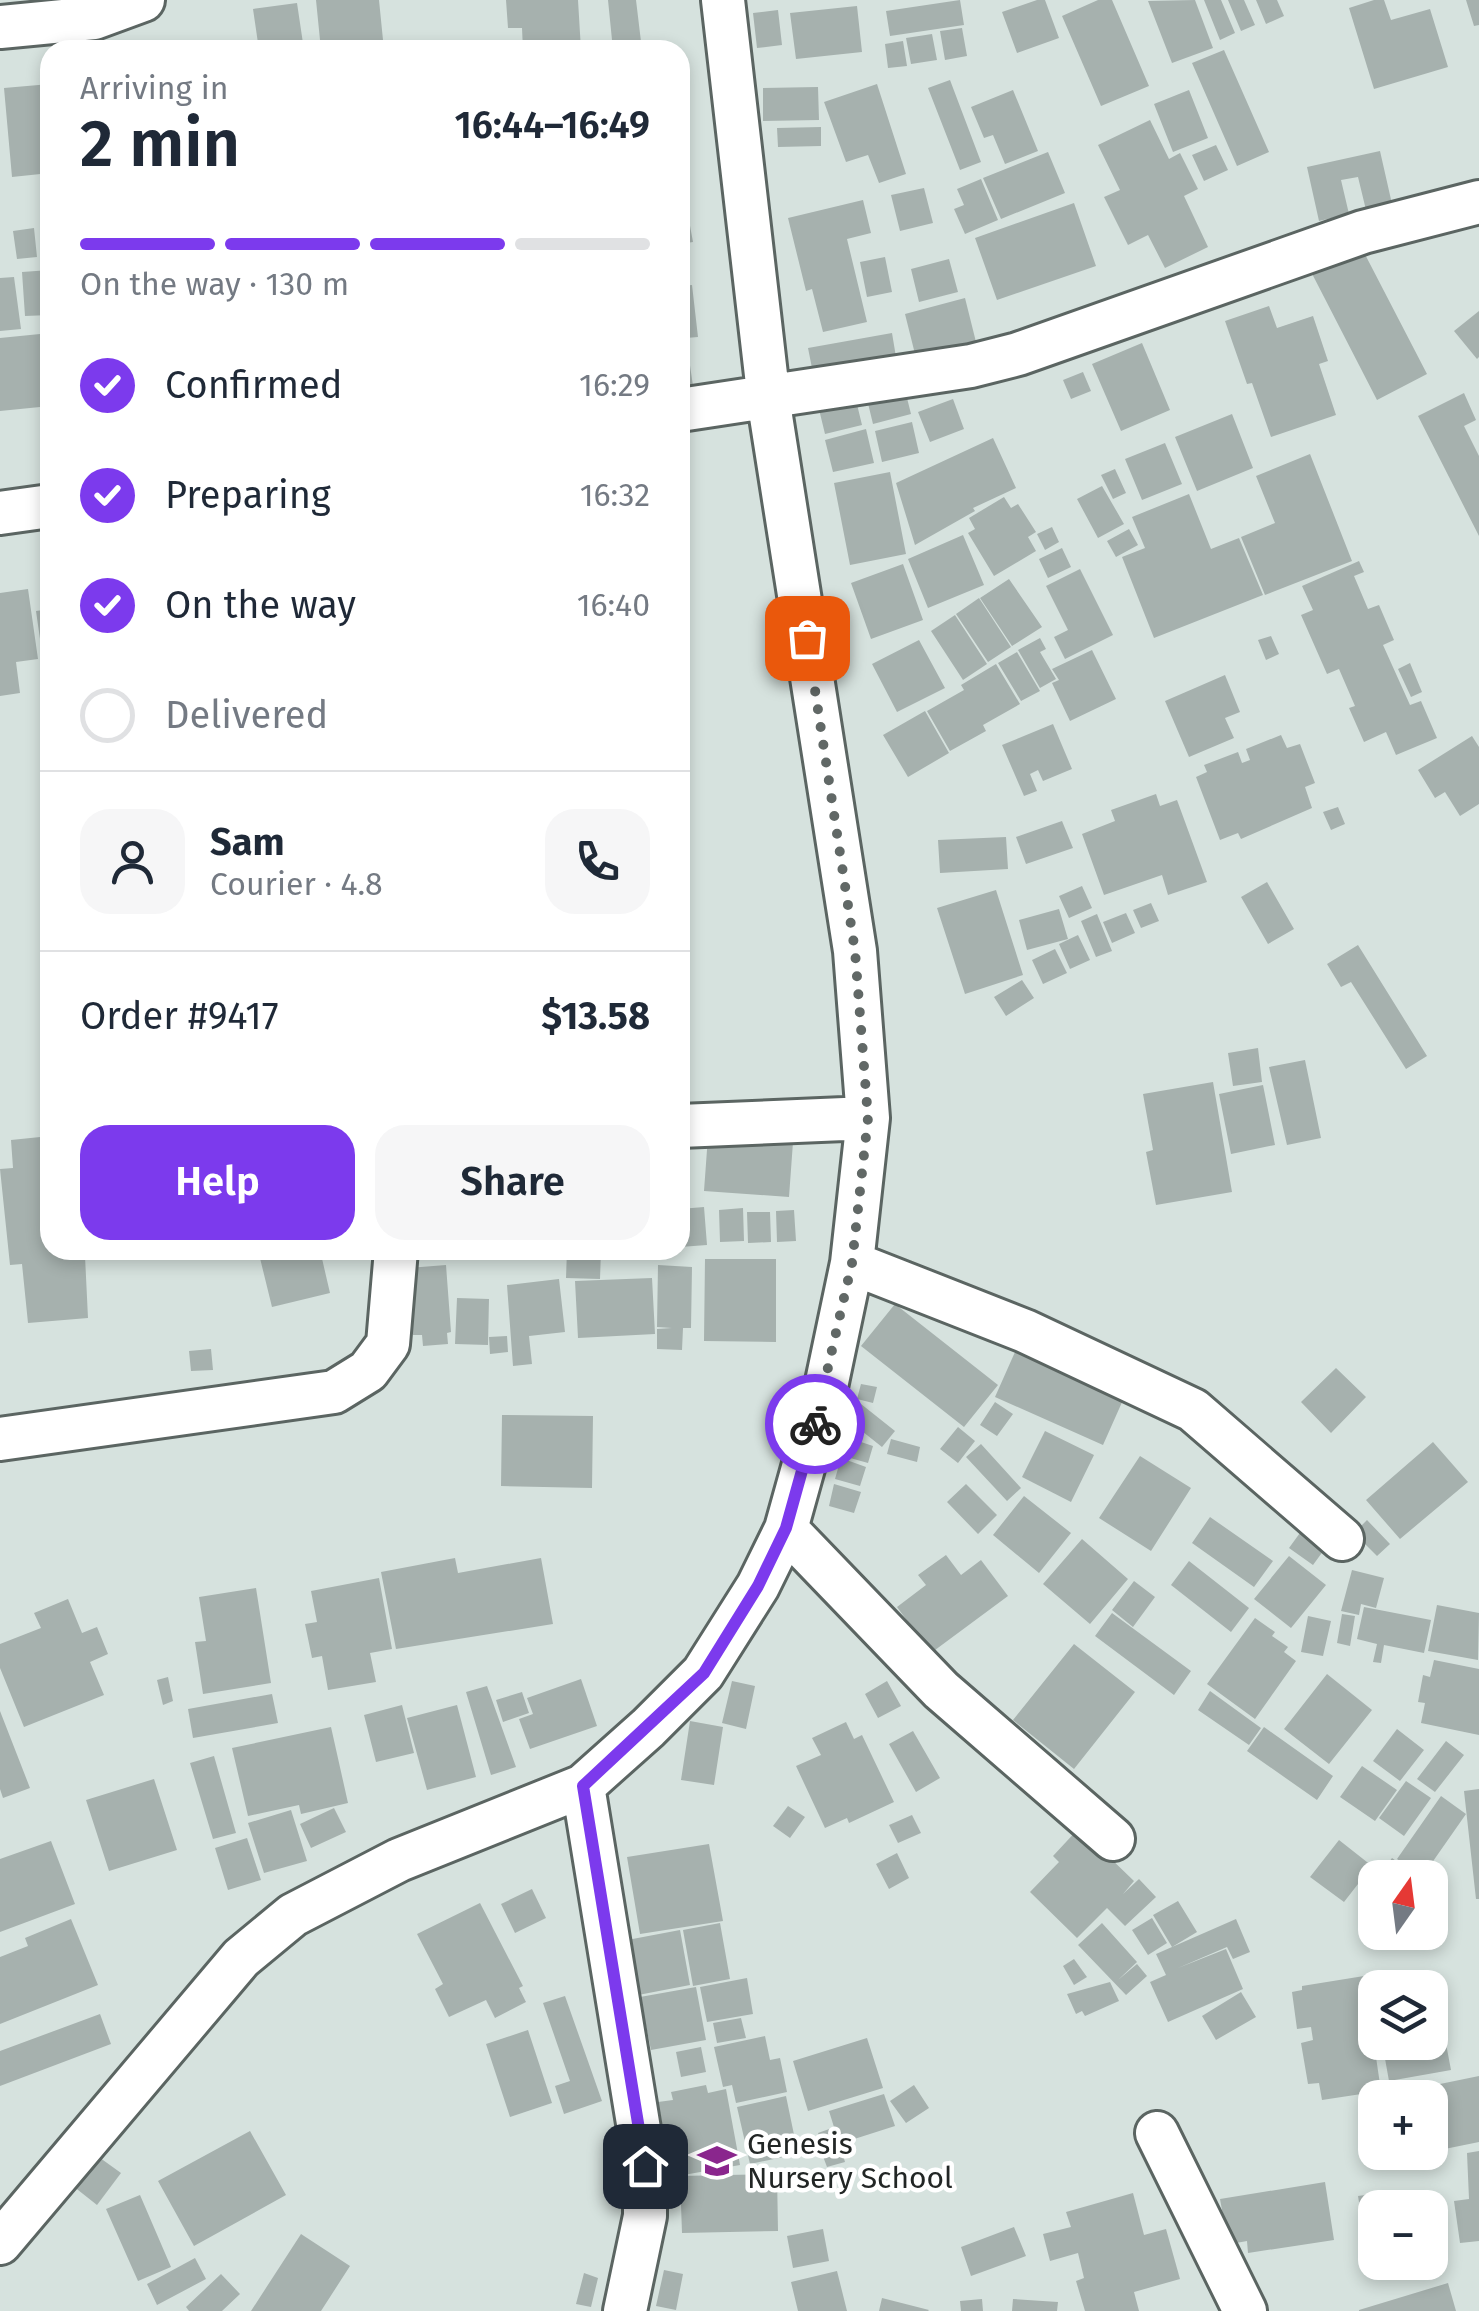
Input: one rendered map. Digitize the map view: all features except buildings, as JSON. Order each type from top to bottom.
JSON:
[{"type":"street","points":[[23,17],[94,18],[143,0]]},
{"type":"street","points":[[0,2243],[241,1958],[293,1915],[399,1860],[583,1786],[704,1673],[758,1586],[786,1528],[827,1382],[852,1263],[868,1118],[853,933],[768,395],[722,0]]},
{"type":"street","points":[[690,408],[931,373],[1018,354],[1363,232],[1479,202]]},
{"type":"street","points":[[0,513],[40,507]]},
{"type":"street","points":[[690,1126],[868,1118]]},
{"type":"street","points":[[0,1439],[334,1392],[368,1371],[388,1344],[395,1260]]},
{"type":"street","points":[[852,1263],[1041,1338],[1192,1410],[1342,1538]]},
{"type":"street","points":[[786,1528],[941,1690],[1113,1839]]},
{"type":"street","points":[[583,1786],[645,2166],[646,2216],[626,2311]]},
{"type":"street","points":[[1157,2133],[1245,2311]]},
{"type":"way so far","points":[[807,638],[855,951],[868,1118],[868,1150],[852,1263],[815,1424]]},
{"type":"place","name":"Genesis Nursery School","points":[[717,2161]]},
{"type":"route","points":[[645,2166],[640,2116],[583,1786],[704,1673],[758,1586],[786,1528],[815,1424]]}]
